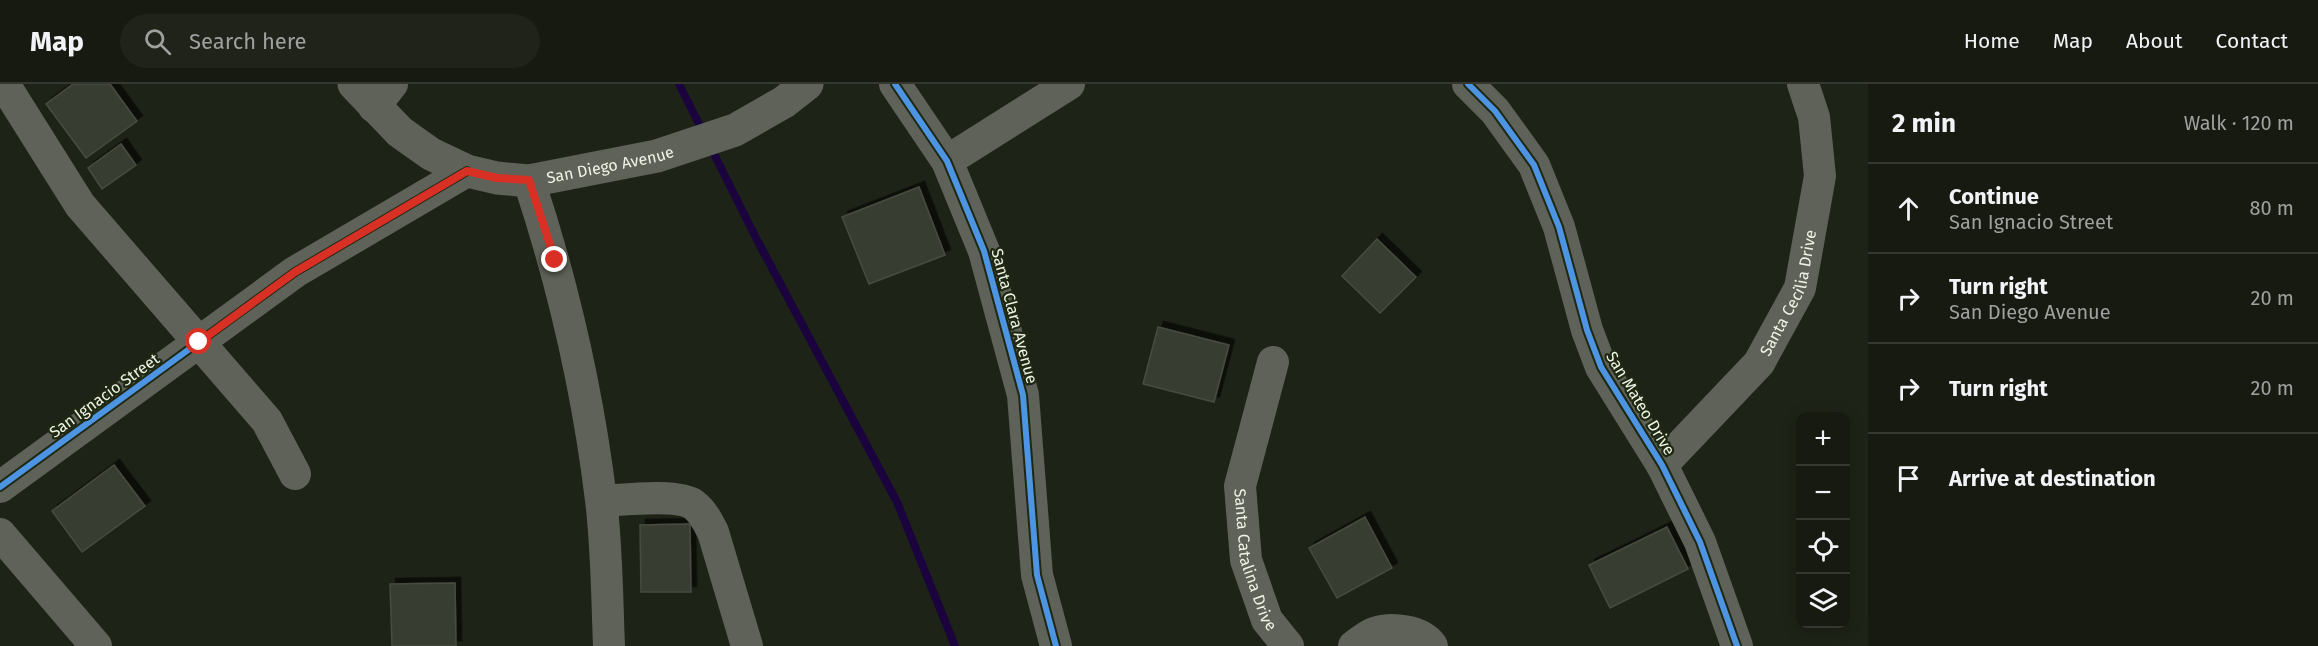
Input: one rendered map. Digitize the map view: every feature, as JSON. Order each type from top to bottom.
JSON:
[{"type":"street","points":[[4,84],[80,205],[267,421],[295,474]]},
{"type":"street","name":"San Diego Avenue","points":[[373,92],[400,132],[431,154],[467,171],[497,178],[529,180],[657,156],[735,130],[784,102],[807,84]]},
{"type":"street","name":"Santa Clara Avenue","points":[[895,84],[947,161],[984,252],[1023,395],[1037,575],[1056,646]]},
{"type":"street","points":[[947,161],[1069,84]]},
{"type":"street","name":"San Mateo Drive","points":[[1468,84],[1495,111],[1534,165],[1559,227],[1587,330],[1601,367],[1662,465],[1700,542],[1737,646]]},
{"type":"street","name":"Santa Cecilia Drive","points":[[1662,465],[1759,363],[1800,288],[1820,176],[1814,117],[1803,84]]},
{"type":"street","name":"San Ignacio Street","points":[[0,487],[295,272],[467,171]]},
{"type":"street","points":[[529,180],[555,260],[579,369],[602,501],[609,646]]},
{"type":"street","name":"Santa Catalina Drive","points":[[1273,362],[1240,486],[1246,560],[1267,620],[1288,646]]},
{"type":"street","points":[[602,501],[674,499],[693,504],[705,517],[720,551],[747,646]]},
{"type":"street","points":[[0,534],[96,646]]},
{"type":"street","points":[[1354,646],[1374,633],[1398,630],[1427,639],[1432,646]]},
{"type":"building","points":[[73,84],[110,84],[137,121],[86,158],[46,104]]},
{"type":"building","points":[[121,144],[136,165],[102,189],[88,168]]},
{"type":"building","points":[[919,187],[945,255],[869,284],[842,217]]},
{"type":"building","points":[[1377,239],[1416,277],[1380,313],[1342,276]]},
{"type":"building","points":[[1158,327],[1229,345],[1214,402],[1143,384]]},
{"type":"building","points":[[114,465],[145,506],[82,552],[52,511]]},
{"type":"building","points":[[1365,517],[1392,568],[1337,598],[1309,548]]},
{"type":"building","points":[[690,524],[691,592],[641,592],[640,525]]},
{"type":"building","points":[[1667,527],[1688,569],[1610,608],[1589,565]]},
{"type":"building","points":[[455,583],[456,646],[392,646],[390,584]]},
{"type":"waterway","points":[[679,84],[704,134]]},
{"type":"waterway","points":[[710,146],[757,240],[897,502],[955,646]]},
{"type":"cycle path","points":[[895,84],[947,161],[984,251],[1023,395],[1037,575],[1056,646]]},
{"type":"cycle path","points":[[1468,84],[1495,111],[1534,165],[1559,227],[1587,330],[1601,367],[1662,465],[1700,542],[1737,646]]},
{"type":"cycle path","points":[[0,487],[295,272],[467,171]]},
{"type":"route","points":[[199,342],[295,272],[467,171],[497,178],[529,180],[555,260]]}]
